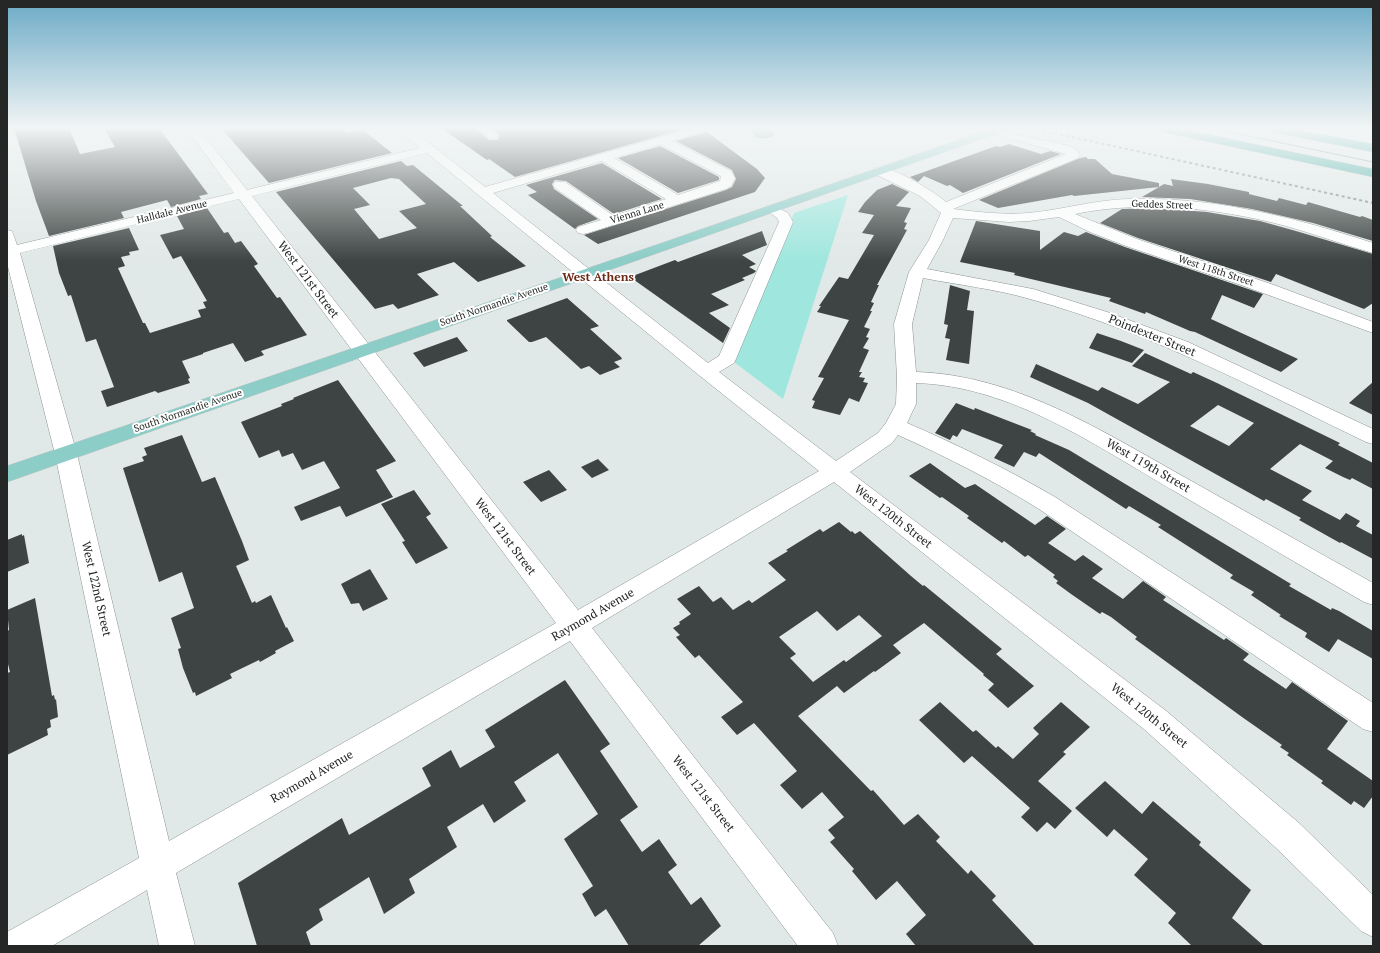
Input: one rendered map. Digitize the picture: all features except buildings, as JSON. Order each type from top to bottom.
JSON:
[{"type":"main road","name":"South Normandie Avenue","points":[[7,474],[876,172]]},
{"type":"street","name":"West 121st Street","points":[[226,172],[820,946]]},
{"type":"street","name":"Halldale Avenue","points":[[8,246],[243,194],[332,172]]},
{"type":"street","name":"West 120th Street","points":[[458,172],[583,274],[834,472],[1155,720],[1287,835],[1373,919]]},
{"type":"street","points":[[487,196],[543,184],[545,182],[541,175],[550,172]]},
{"type":"street","points":[[630,172],[677,200]]},
{"type":"street","name":"Vienna Lane","points":[[583,230],[720,186],[726,183],[728,178],[723,172]]},
{"type":"street","points":[[883,172],[927,194],[946,211],[1034,172]]},
{"type":"street","points":[[560,185],[612,221]]},
{"type":"street","name":"Geddes Street","points":[[946,211],[1004,218],[1030,217],[1094,206],[1128,204],[1172,204],[1207,207],[1275,219],[1341,237],[1373,248]]},
{"type":"street","points":[[707,372],[727,359],[786,222],[783,216],[772,209]]},
{"type":"street","name":"Raymond Avenue","points":[[18,946],[158,867],[573,626],[834,472],[885,438],[895,426],[906,404],[907,376],[904,324],[917,272],[936,240],[946,211]]},
{"type":"street","name":"West 118th Street","points":[[1060,212],[1088,226],[1131,243],[1292,296],[1373,328]]},
{"type":"street","name":"West 122nd Street","points":[[8,246],[66,454],[177,946]]},
{"type":"street","name":"Poindexter Street","points":[[917,272],[1033,294],[1101,316],[1182,346],[1373,437]]},
{"type":"street","name":"West 119th Street","points":[[907,376],[936,378],[964,383],[1036,406],[1099,438],[1373,595]]},
{"type":"street","points":[[895,426],[950,450],[1006,478],[1054,507],[1373,719]]},
{"type":"shaded area","points":[[848,195],[783,399],[734,362],[794,213]]},
{"type":"railway","points":[[1234,172],[1373,203]]},
{"type":"district","name":"West Athens","points":[[598,278]]}]
